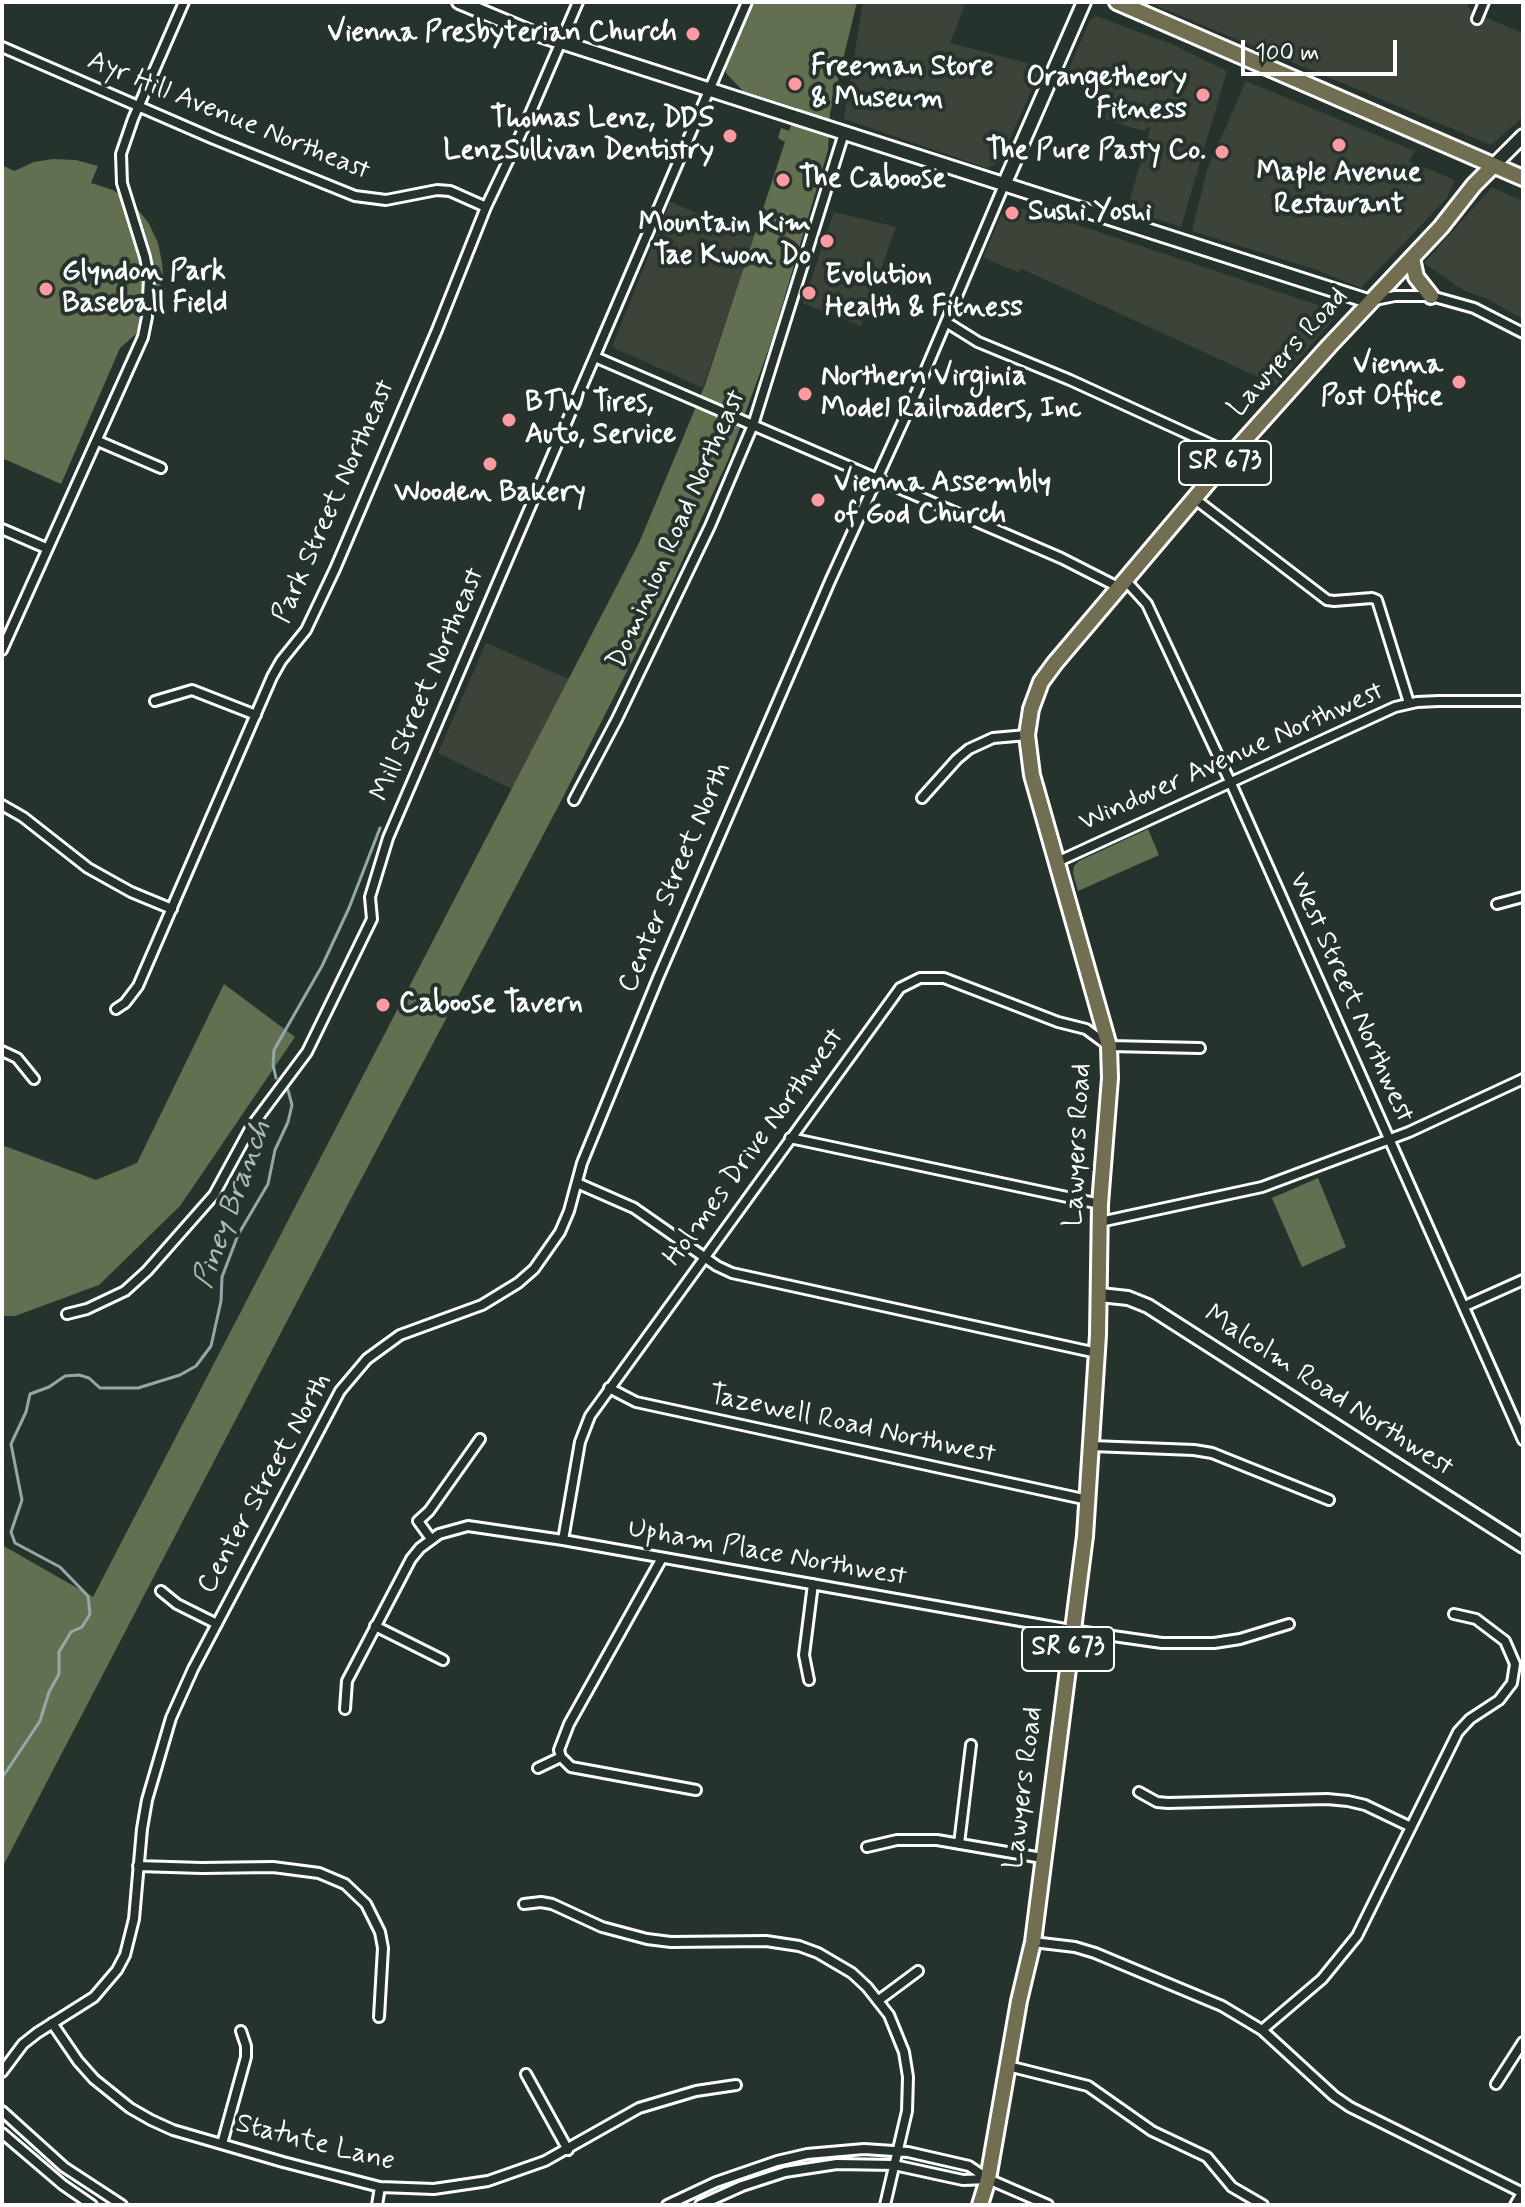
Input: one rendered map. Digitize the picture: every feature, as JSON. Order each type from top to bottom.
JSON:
[{"type":"main road","points":[[1117,2],[1523,178]]},
{"type":"main road","name":"Lawyers Road","points":[[980,2205],[988,2179],[1033,1942],[1088,1500],[1100,1295],[1100,1204],[1110,1078],[1109,1046],[1032,775],[1027,735],[1031,709],[1041,682],[1232,454],[1493,166]]},
{"type":"main road","points":[[1412,258],[1416,277],[1431,296]]},
{"type":"street","points":[[2,650],[46,548],[98,441],[138,349],[147,317],[149,278],[120,168],[125,140],[184,2]]},
{"type":"street","points":[[459,2],[561,42],[1371,302],[1395,296],[1431,296],[1474,308],[1523,333]]},
{"type":"street","name":"Park Street Northeast","points":[[116,1009],[138,986],[281,661],[306,630],[335,569],[486,207],[578,2]]},
{"type":"street","name":"Mill Street Northeast","points":[[67,1314],[87,1309],[125,1291],[147,1271],[214,1195],[251,1127],[307,1052],[372,919],[370,897],[388,838],[747,2]]},
{"type":"street","name":"Center Street North","points":[[2,2072],[23,2044],[94,1997],[117,1970],[130,1938],[150,1786],[171,1718],[193,1669],[340,1391],[367,1359],[400,1335],[482,1305],[518,1283],[534,1269],[560,1232],[582,1163],[658,978],[1084,2]]},
{"type":"street","points":[[1477,19],[1484,2]]},
{"type":"street","name":"Ayr Hill Avenue Northeast","points":[[2,47],[355,196],[386,200],[437,190],[450,191],[486,207]]},
{"type":"street","name":"Dominion Road Northeast","points":[[574,800],[678,592],[753,425],[844,133]]},
{"type":"street","points":[[1493,166],[1523,136]]},
{"type":"street","points":[[946,322],[978,342],[1232,454]]},
{"type":"street","points":[[595,357],[1123,584]]},
{"type":"street","points":[[98,441],[161,468]]},
{"type":"street","points":[[1195,499],[1327,600],[1377,600],[1409,703]]},
{"type":"street","points":[[2,529],[46,548]]},
{"type":"street","name":"West Street Northwest","points":[[1123,584],[1147,604],[1523,1440]]},
{"type":"street","points":[[155,701],[192,690],[256,715]]},
{"type":"street","name":"Windover Avenue Northwest","points":[[1057,862],[1335,732],[1409,703],[1523,701]]},
{"type":"street","points":[[922,798],[969,749],[993,738],[1027,735]]},
{"type":"street","points":[[2,805],[23,817],[88,868],[131,892],[172,909]]},
{"type":"street","points":[[1497,904],[1523,897]]},
{"type":"street","name":"Holmes Drive Northwest","points":[[563,1540],[582,1433],[590,1416],[900,988],[920,978],[944,978],[1058,1022],[1086,1029],[1109,1046]]},
{"type":"street","points":[[1109,1046],[1200,1048]]},
{"type":"street","points":[[2,1051],[25,1065],[34,1079]]},
{"type":"street","points":[[1100,1222],[1262,1187],[1390,1140],[1523,1079]]},
{"type":"street","points":[[790,1138],[1100,1204]]},
{"type":"street","points":[[577,1183],[634,1208],[703,1257],[741,1276],[1097,1353]]},
{"type":"street","points":[[1465,1306],[1523,1280]]},
{"type":"street","name":"Malcolm Road Northwest","points":[[1100,1295],[1128,1298],[1148,1306],[1523,1546]]},
{"type":"street","name":"Tazewell Road Northwest","points":[[609,1388],[636,1402],[1088,1500]]},
{"type":"street","points":[[345,1709],[347,1681],[411,1559],[431,1539],[418,1521],[429,1511],[480,1439]]},
{"type":"street","points":[[1092,1446],[1212,1453],[1329,1500]]},
{"type":"street","name":"Upham Place Northwest","points":[[431,1539],[454,1528],[480,1526],[1071,1630],[1162,1643],[1240,1639],[1289,1624]]},
{"type":"street","points":[[662,1558],[569,1724],[560,1743],[561,1757],[571,1767],[696,1790]]},
{"type":"street","points":[[809,1680],[804,1655],[813,1584]]},
{"type":"street","points":[[161,1591],[177,1604],[217,1624]]},
{"type":"street","points":[[1262,2030],[1303,1997],[1341,1958],[1369,1914],[1458,1732],[1506,1693],[1515,1674],[1512,1654],[1505,1641],[1476,1619],[1454,1614]]},
{"type":"street","points":[[375,1626],[443,1660]]},
{"type":"street","points":[[959,1844],[971,1745]]},
{"type":"street","points":[[538,1768],[561,1757]]},
{"type":"street","points":[[1139,1792],[1157,1802],[1168,1803],[1348,1801],[1365,1805],[1411,1827]]},
{"type":"street","points":[[867,1847],[913,1839],[1042,1858]]},
{"type":"street","points":[[138,1866],[273,1867],[319,1873],[345,1884],[366,1904],[380,1932],[383,1948],[379,2017]]},
{"type":"street","points":[[524,1904],[552,1904],[602,1927],[647,1939],[671,1942],[766,1941],[799,1946],[836,1962],[867,1987],[879,2000],[897,2033],[908,2077],[907,2111],[885,2205]]},
{"type":"street","points":[[1033,1942],[1075,1947],[1095,1953],[1222,2006],[1262,2030],[1350,2107],[1522,2193],[1515,2205]]},
{"type":"street","points":[[879,2000],[918,1971]]},
{"type":"street","name":"Statute Lane","points":[[52,2023],[94,2079],[130,2108],[173,2130],[380,2187],[461,2186],[518,2172],[568,2150],[639,2108],[696,2091],[736,2085]]},
{"type":"street","points":[[222,2144],[246,2057],[241,2031]]},
{"type":"street","points":[[1496,2084],[1523,2042]]},
{"type":"street","points":[[1008,2066],[1088,2086],[1152,2131],[1207,2157],[1232,2187],[1263,2205]]},
{"type":"street","points":[[526,2074],[568,2150]]},
{"type":"street","points":[[2,2111],[64,2167],[122,2205]]},
{"type":"street","points":[[2,2133],[63,2185],[92,2205]]},
{"type":"street","points":[[667,2205],[716,2182],[777,2161],[864,2149],[934,2156],[969,2166],[988,2179],[1048,2205]]},
{"type":"street","points":[[700,2205],[742,2186],[785,2172],[837,2164],[894,2165],[963,2180],[988,2179]]},
{"type":"street","points":[[377,2205],[380,2187]]},
{"type":"shaded area","points":[[863,2],[966,2],[950,43],[1042,67],[999,163],[987,168],[844,119]]},
{"type":"shaded area","points":[[1147,2],[1465,2],[1470,9],[1486,18],[1523,33],[1523,117],[1491,145]]},
{"type":"shaded area","points":[[1096,16],[1174,45],[1227,71],[1181,227],[1127,210],[1151,126],[1143,131],[1105,119],[1114,93],[1065,78],[1090,20]]},
{"type":"shaded area","points":[[1246,81],[1415,151],[1408,161],[1455,180],[1446,199],[1361,288],[1317,270],[1192,231],[1208,167]]},
{"type":"shaded area","points":[[1492,187],[1523,201],[1523,319],[1463,290],[1424,263]]},
{"type":"shaded area","points":[[670,202],[754,236],[703,388],[612,347]]},
{"type":"shaded area","points":[[1006,204],[1327,308],[1332,313],[1331,322],[1276,385],[1022,269],[1017,272],[983,257]]},
{"type":"shaded area","points":[[834,212],[896,227],[861,326],[803,303]]},
{"type":"shaded area","points":[[486,643],[571,680],[514,790],[438,753]]},
{"type":"green space","points":[[752,2],[857,2],[830,113],[828,150],[772,340],[728,460],[674,579],[559,805],[2,1868],[2,1545],[93,1597],[639,543],[705,385],[785,142],[778,138],[781,128],[789,131],[797,108],[743,91],[726,73],[725,63]]},
{"type":"green space","points":[[76,160],[98,166],[91,183],[113,190],[133,204],[148,222],[158,243],[163,276],[156,304],[142,329],[120,348],[61,484],[2,458],[2,165],[14,171],[34,162]]},
{"type":"green space","points":[[1148,829],[1159,855],[1078,891],[1073,873],[1079,861]]},
{"type":"green space","points":[[224,984],[295,1037],[180,1206],[99,1285],[15,1316],[2,1316],[2,1145],[96,1180],[137,1163]]},
{"type":"green space","points":[[1318,1178],[1346,1247],[1302,1267],[1272,1198]]},
{"type":"waterway","name":"Piney Branch","points":[[276,1078],[274,1050],[322,966],[349,908],[380,828]]},
{"type":"waterway","name":"Piney Branch","points":[[2,1778],[40,1721],[49,1692],[59,1674],[59,1652],[71,1632],[82,1627],[90,1614],[88,1596],[60,1567],[15,1543],[11,1532],[22,1500],[11,1444],[26,1412],[30,1394],[49,1387],[65,1376],[79,1375],[89,1378],[100,1388],[138,1388],[180,1375],[196,1366],[211,1346],[221,1301],[222,1277],[238,1235],[268,1184],[275,1150],[292,1105],[288,1090]]},
{"type":"place","name":"Vienna Presbyterian Church","points":[[693,34]]},
{"type":"place","name":"Freeman Store & Museum","points":[[795,84]]},
{"type":"place","name":"Orangetheory Fitness","points":[[1203,95]]},
{"type":"place","name":"Thomas Lenz, DDS LenzSullivan Dentistry","points":[[730,136]]},
{"type":"place","name":"Maple Avenue Restaurant","points":[[1339,145]]},
{"type":"place","name":"The Pure Pasty Co.","points":[[1222,152]]},
{"type":"place","name":"The Caboose","points":[[783,180]]},
{"type":"place","name":"Sushi Yoshi","points":[[1012,213]]},
{"type":"place","name":"Mountain Kim Tae Kwon Do","points":[[827,241]]},
{"type":"place","name":"Glyndon Park Baseball Field","points":[[46,289]]},
{"type":"place","name":"Evolution Health & Fitness","points":[[809,293]]},
{"type":"place","name":"Vienna Post Office","points":[[1459,382]]},
{"type":"place","name":"Northern Virginia Model Railroaders, Inc","points":[[805,394]]},
{"type":"place","name":"BTW Tires, Auto, Service","points":[[509,420]]},
{"type":"place","name":"Wooden Bakery","points":[[490,464]]},
{"type":"place","name":"Vienna Assembly of God Church","points":[[818,500]]},
{"type":"place","name":"Caboose Tavern","points":[[383,1005]]}]
